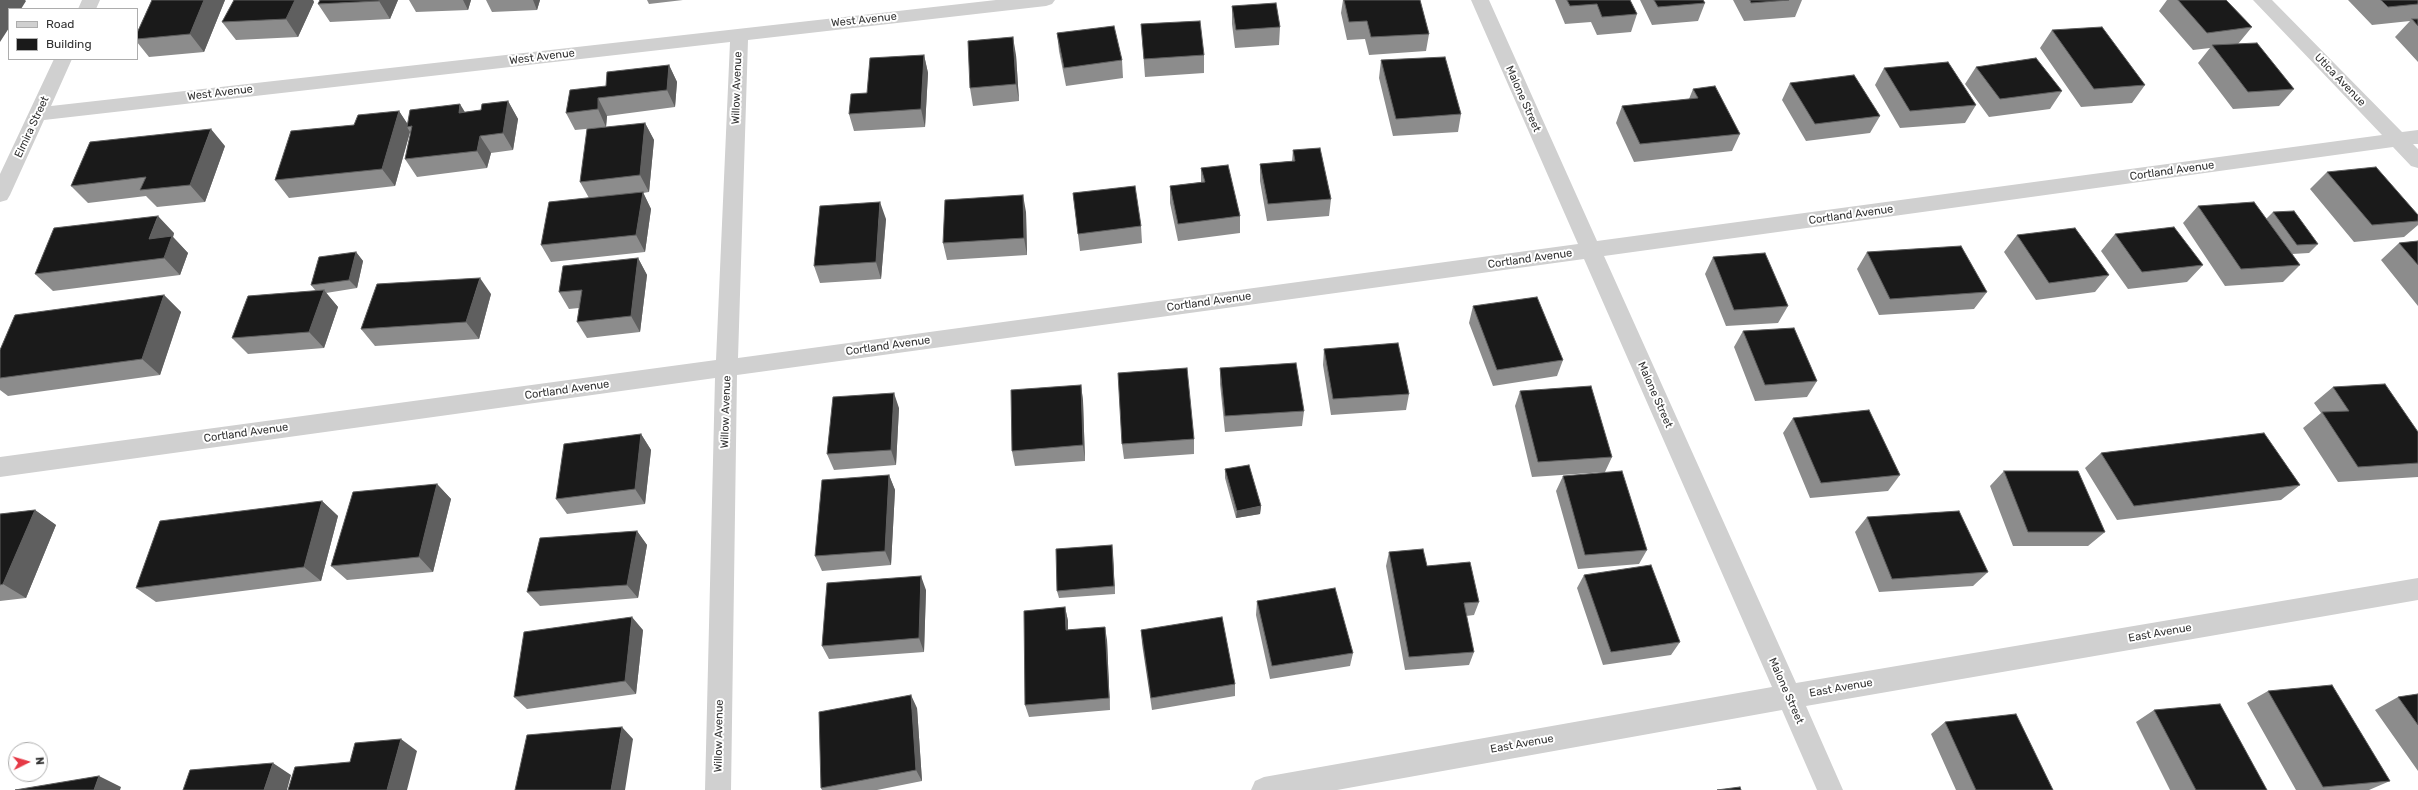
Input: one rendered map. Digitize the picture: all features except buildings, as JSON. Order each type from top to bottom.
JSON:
[{"type":"street","name":"West Avenue","points":[[38,114],[1046,0]]},
{"type":"street","name":"Malone Street","points":[[1480,0],[1830,790]]},
{"type":"street","name":"Utica Avenue","points":[[2262,0],[2418,161]]},
{"type":"street","name":"Willow Avenue","points":[[718,790],[727,368],[738,34]]},
{"type":"street","name":"Elmira Street","points":[[0,195],[64,60]]},
{"type":"street","name":"Cortland Avenue","points":[[0,467],[2418,137]]},
{"type":"street","name":"East Avenue","points":[[1264,790],[1789,696],[2418,589]]}]
